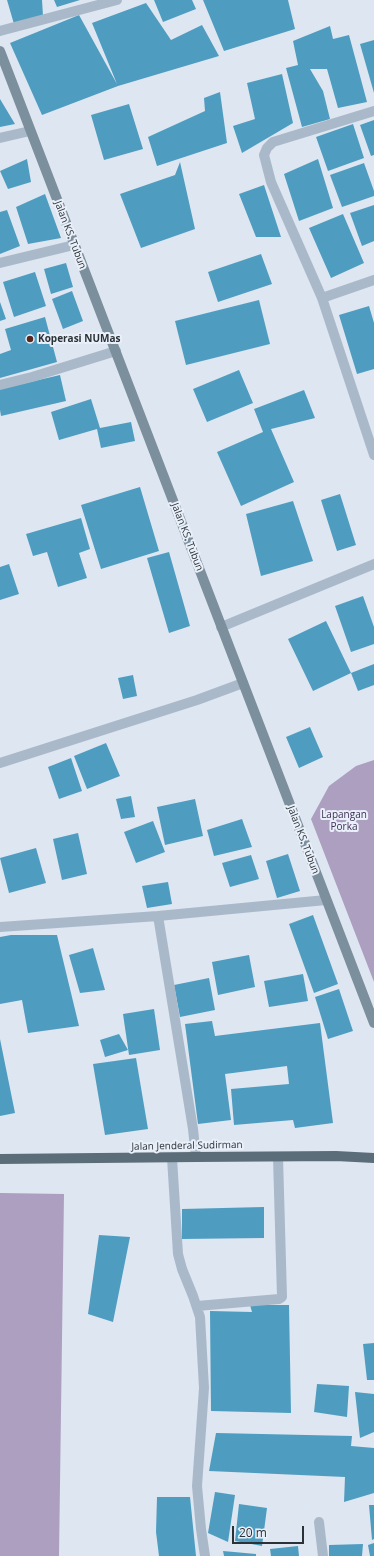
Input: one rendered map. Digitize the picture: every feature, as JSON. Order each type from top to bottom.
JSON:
[{"type":"main road","name":"Jalan Jenderal Sudirman","points":[[0,1159],[172,1158],[196,1156],[336,1156],[374,1158]]},
{"type":"street","points":[[0,31],[117,0]]},
{"type":"street","name":"Jalan KS. Tubun","points":[[0,51],[374,1023]]},
{"type":"street","points":[[374,111],[273,142],[267,148],[264,155],[274,188],[322,298],[374,455]]},
{"type":"street","points":[[0,138],[30,131]]},
{"type":"street","points":[[0,263],[74,245]]},
{"type":"street","points":[[322,298],[374,280]]},
{"type":"street","points":[[0,385],[32,377],[116,351]]},
{"type":"street","points":[[221,627],[374,564]]},
{"type":"street","points":[[0,763],[197,700],[243,683]]},
{"type":"street","points":[[0,927],[158,916],[326,900]]},
{"type":"street","points":[[158,916],[193,1129],[196,1156]]},
{"type":"street","points":[[197,1306],[282,1298],[278,1157]]},
{"type":"street","points":[[172,1158],[178,1254],[200,1317],[204,1388],[197,1486],[205,1556]]},
{"type":"street","points":[[319,1522],[323,1556]]},
{"type":"green space","name":"Lapangan Porka","points":[[374,760],[374,982],[311,819],[329,786],[356,766]]},
{"type":"green space","points":[[0,1193],[64,1194],[59,1556],[0,1556]]},
{"type":"building","points":[[7,0],[42,0],[43,16],[14,24]]},
{"type":"building","points":[[54,0],[80,0],[57,7]]},
{"type":"building","points":[[154,0],[192,0],[196,9],[163,22]]},
{"type":"building","points":[[203,0],[288,0],[295,29],[224,51]]},
{"type":"building","points":[[146,3],[171,40],[202,25],[219,56],[118,86],[42,115],[10,43],[79,15],[117,84],[92,23]]},
{"type":"building","points":[[330,26],[333,39],[349,35],[367,102],[338,108],[327,69],[310,69],[323,91],[330,119],[302,127],[286,68],[298,65],[293,41]]},
{"type":"building","points":[[374,40],[374,93],[360,44]]},
{"type":"building","points":[[282,74],[293,123],[242,153],[233,126],[255,119],[247,83]]},
{"type":"building","points":[[220,92],[227,143],[157,166],[148,137],[205,111],[204,98]]},
{"type":"building","points":[[0,99],[15,124],[0,127]]},
{"type":"building","points":[[129,104],[143,149],[104,160],[91,115]]},
{"type":"building","points":[[374,120],[374,155],[371,156],[360,125]]},
{"type":"building","points":[[353,124],[364,158],[328,171],[316,137]]},
{"type":"building","points":[[27,159],[31,182],[8,189],[0,171]]},
{"type":"building","points":[[318,159],[333,208],[299,221],[284,174]]},
{"type":"building","points":[[180,162],[195,229],[141,248],[120,194],[175,175]]},
{"type":"building","points":[[364,163],[374,191],[374,196],[342,207],[330,175]]},
{"type":"building","points":[[264,185],[281,237],[256,237],[239,194]]},
{"type":"building","points":[[45,194],[61,238],[28,244],[16,207]]},
{"type":"building","points":[[374,205],[374,241],[362,246],[350,213]]},
{"type":"building","points":[[7,210],[20,246],[0,254],[0,212]]},
{"type":"building","points":[[343,214],[364,263],[331,278],[309,228]]},
{"type":"building","points":[[261,254],[272,284],[218,302],[208,272]]},
{"type":"building","points":[[66,263],[73,287],[51,294],[44,269]]},
{"type":"building","points":[[35,272],[46,306],[14,317],[3,282]]},
{"type":"building","points":[[72,291],[83,321],[63,329],[52,299]]},
{"type":"building","points":[[259,300],[270,344],[186,365],[175,321]]},
{"type":"building","points":[[0,302],[6,319],[0,321]]},
{"type":"building","points":[[369,306],[374,323],[374,369],[357,374],[339,315]]},
{"type":"building","name":"Koperasi NUMas","points":[[45,317],[57,362],[0,378],[0,354],[11,350],[5,329]]},
{"type":"building","points":[[239,370],[253,403],[207,422],[193,389]]},
{"type":"building","points":[[60,375],[66,401],[1,416],[0,389]]},
{"type":"building","points":[[304,390],[315,418],[271,429],[294,482],[241,506],[217,452],[263,432],[254,409]]},
{"type":"building","points":[[91,399],[100,428],[131,422],[135,441],[101,448],[97,429],[59,440],[51,412]]},
{"type":"building","points":[[140,487],[159,551],[101,569],[81,505]]},
{"type":"building","points":[[340,494],[356,545],[337,551],[321,500]]},
{"type":"building","points":[[293,501],[313,561],[261,576],[246,514]]},
{"type":"building","points":[[81,518],[90,549],[79,553],[87,578],[58,587],[47,552],[33,556],[26,534]]},
{"type":"building","points":[[169,552],[190,626],[169,633],[147,558]]},
{"type":"building","points":[[9,564],[19,594],[0,600],[0,567]]},
{"type":"building","points":[[363,596],[374,627],[374,644],[351,652],[335,606]]},
{"type":"building","points":[[326,621],[351,673],[313,691],[288,639]]},
{"type":"building","points":[[374,664],[374,685],[358,691],[351,673]]},
{"type":"building","points":[[133,675],[137,696],[123,699],[118,678]]},
{"type":"building","points":[[310,727],[323,757],[299,768],[286,737]]},
{"type":"building","points":[[106,743],[120,776],[87,789],[74,756]]},
{"type":"building","points":[[71,758],[82,791],[59,799],[48,767]]},
{"type":"building","points":[[131,796],[135,817],[121,819],[116,799]]},
{"type":"building","points":[[195,799],[203,836],[165,845],[157,807]]},
{"type":"building","points":[[242,819],[252,847],[214,856],[207,830]]},
{"type":"building","points":[[153,821],[165,852],[136,863],[124,832]]},
{"type":"building","points":[[78,833],[87,874],[62,880],[53,839]]},
{"type":"building","points":[[36,848],[46,883],[9,893],[0,858]]},
{"type":"building","points":[[288,854],[300,891],[277,898],[266,861]]},
{"type":"building","points":[[251,855],[259,879],[230,887],[222,863]]},
{"type":"building","points":[[168,882],[172,904],[147,908],[142,886]]},
{"type":"building","points":[[313,915],[338,984],[314,993],[289,924]]},
{"type":"building","points":[[11,935],[57,935],[79,1026],[28,1033],[22,1000],[0,1004],[0,937]]},
{"type":"building","points":[[93,948],[105,990],[80,993],[69,955]]},
{"type":"building","points":[[249,955],[255,987],[218,995],[212,962]]},
{"type":"building","points":[[303,974],[308,1001],[269,1007],[264,981]]},
{"type":"building","points":[[209,978],[215,1010],[180,1017],[174,985]]},
{"type":"building","points":[[339,989],[353,1031],[328,1039],[315,997]]},
{"type":"building","points":[[154,1009],[160,1050],[129,1055],[123,1014]]},
{"type":"building","points":[[212,1021],[215,1036],[320,1023],[333,1123],[295,1128],[293,1120],[234,1125],[231,1089],[289,1084],[287,1066],[225,1074],[231,1120],[198,1124],[185,1024]]},
{"type":"building","points":[[119,1034],[128,1050],[105,1057],[100,1040]]},
{"type":"building","points":[[0,1039],[15,1113],[0,1116]]},
{"type":"building","points":[[136,1058],[148,1129],[105,1135],[93,1064]]},
{"type":"building","points":[[264,1207],[264,1238],[182,1239],[182,1209]]},
{"type":"building","points":[[99,1235],[130,1237],[113,1322],[88,1314]]},
{"type":"building","points":[[250,1305],[289,1305],[291,1413],[211,1411],[210,1311],[252,1312]]},
{"type":"building","points":[[374,1343],[374,1380],[367,1380],[363,1344]]},
{"type":"building","points":[[317,1384],[349,1386],[347,1417],[314,1412]]},
{"type":"building","points":[[355,1392],[374,1394],[374,1432],[360,1438]]},
{"type":"building","points":[[216,1433],[352,1436],[351,1446],[374,1448],[374,1493],[344,1502],[345,1477],[209,1471]]},
{"type":"building","points":[[215,1492],[235,1495],[228,1542],[208,1533]]},
{"type":"building","points":[[157,1497],[190,1497],[196,1556],[159,1556],[156,1532]]},
{"type":"building","points":[[239,1504],[267,1508],[262,1546],[235,1541]]},
{"type":"building","points":[[369,1505],[374,1505],[374,1539],[372,1540]]},
{"type":"building","points":[[374,1543],[374,1556],[370,1556],[368,1545]]},
{"type":"building","points":[[363,1544],[362,1556],[329,1556],[329,1545]]},
{"type":"building","points":[[298,1546],[299,1556],[271,1556],[270,1549]]},
{"type":"building","points":[[223,1551],[256,1554],[256,1556],[224,1556]]},
{"type":"place","name":"Koperasi NUMas","points":[[30,339]]}]
